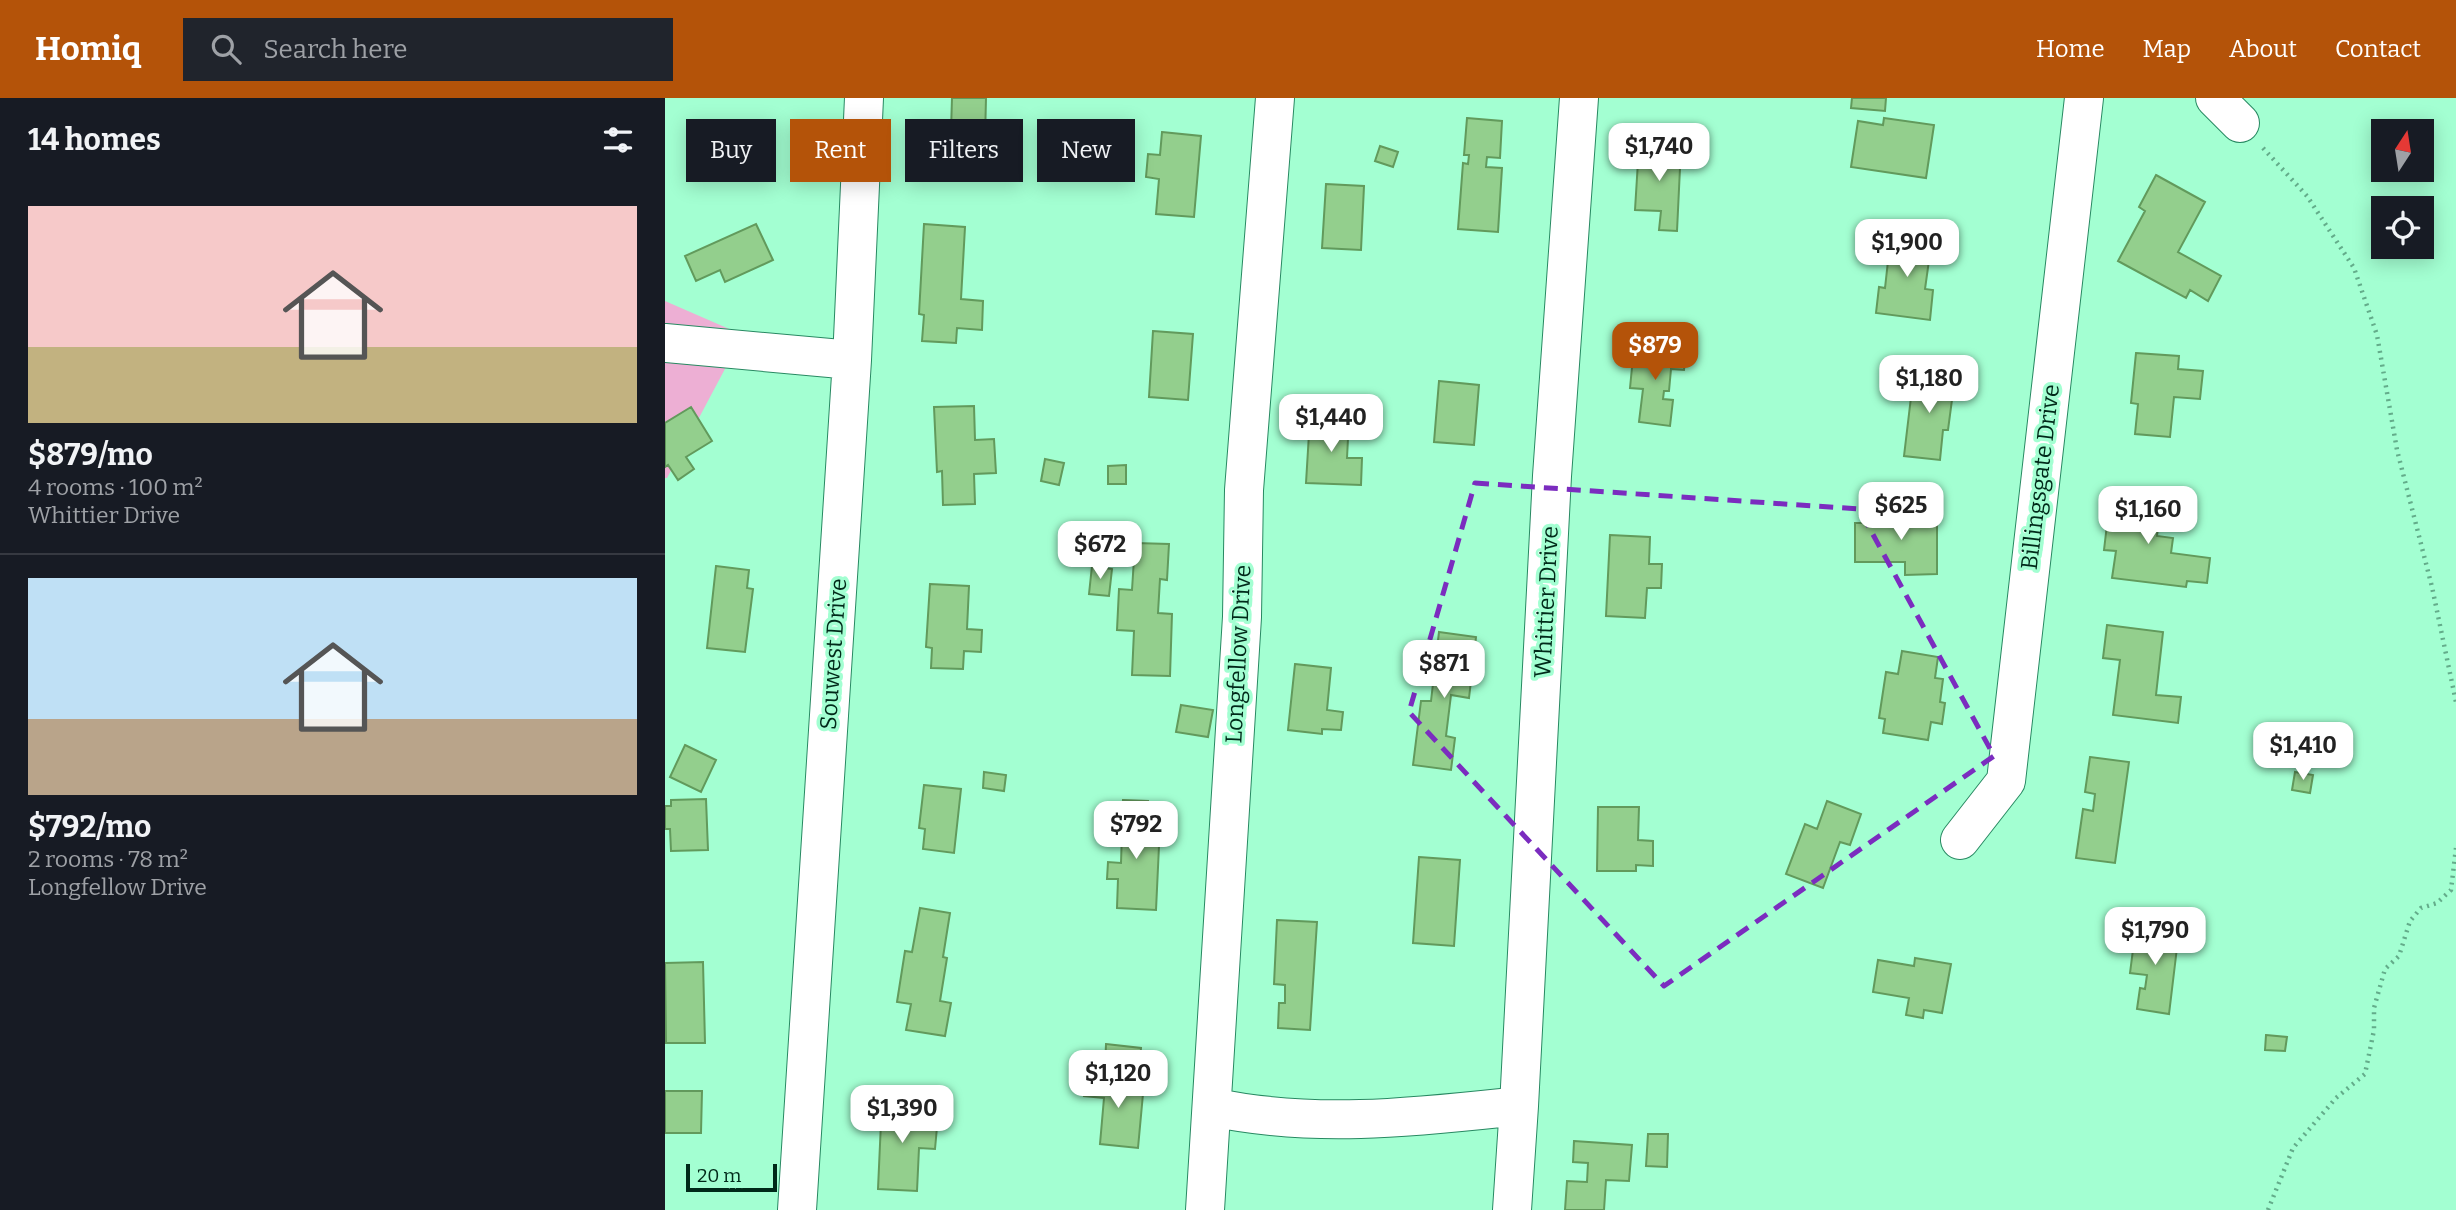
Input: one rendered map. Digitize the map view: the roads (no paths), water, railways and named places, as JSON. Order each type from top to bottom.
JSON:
[{"type":"street","name":"Souwest Drive","points":[[797,1210],[852,360],[864,98]]},
{"type":"street","name":"Longfellow Drive","points":[[1205,1210],[1218,965],[1242,617],[1244,490],[1275,98]]},
{"type":"street","name":"Whittier Drive","points":[[1512,1210],[1552,476],[1579,98]]},
{"type":"street","name":"Billingsgate Drive","points":[[1960,840],[2006,781],[2084,98]]},
{"type":"street","points":[[665,343],[852,360]]},
{"type":"street","points":[[1212,1107],[1262,1118],[1327,1121],[1519,1106]]}]
